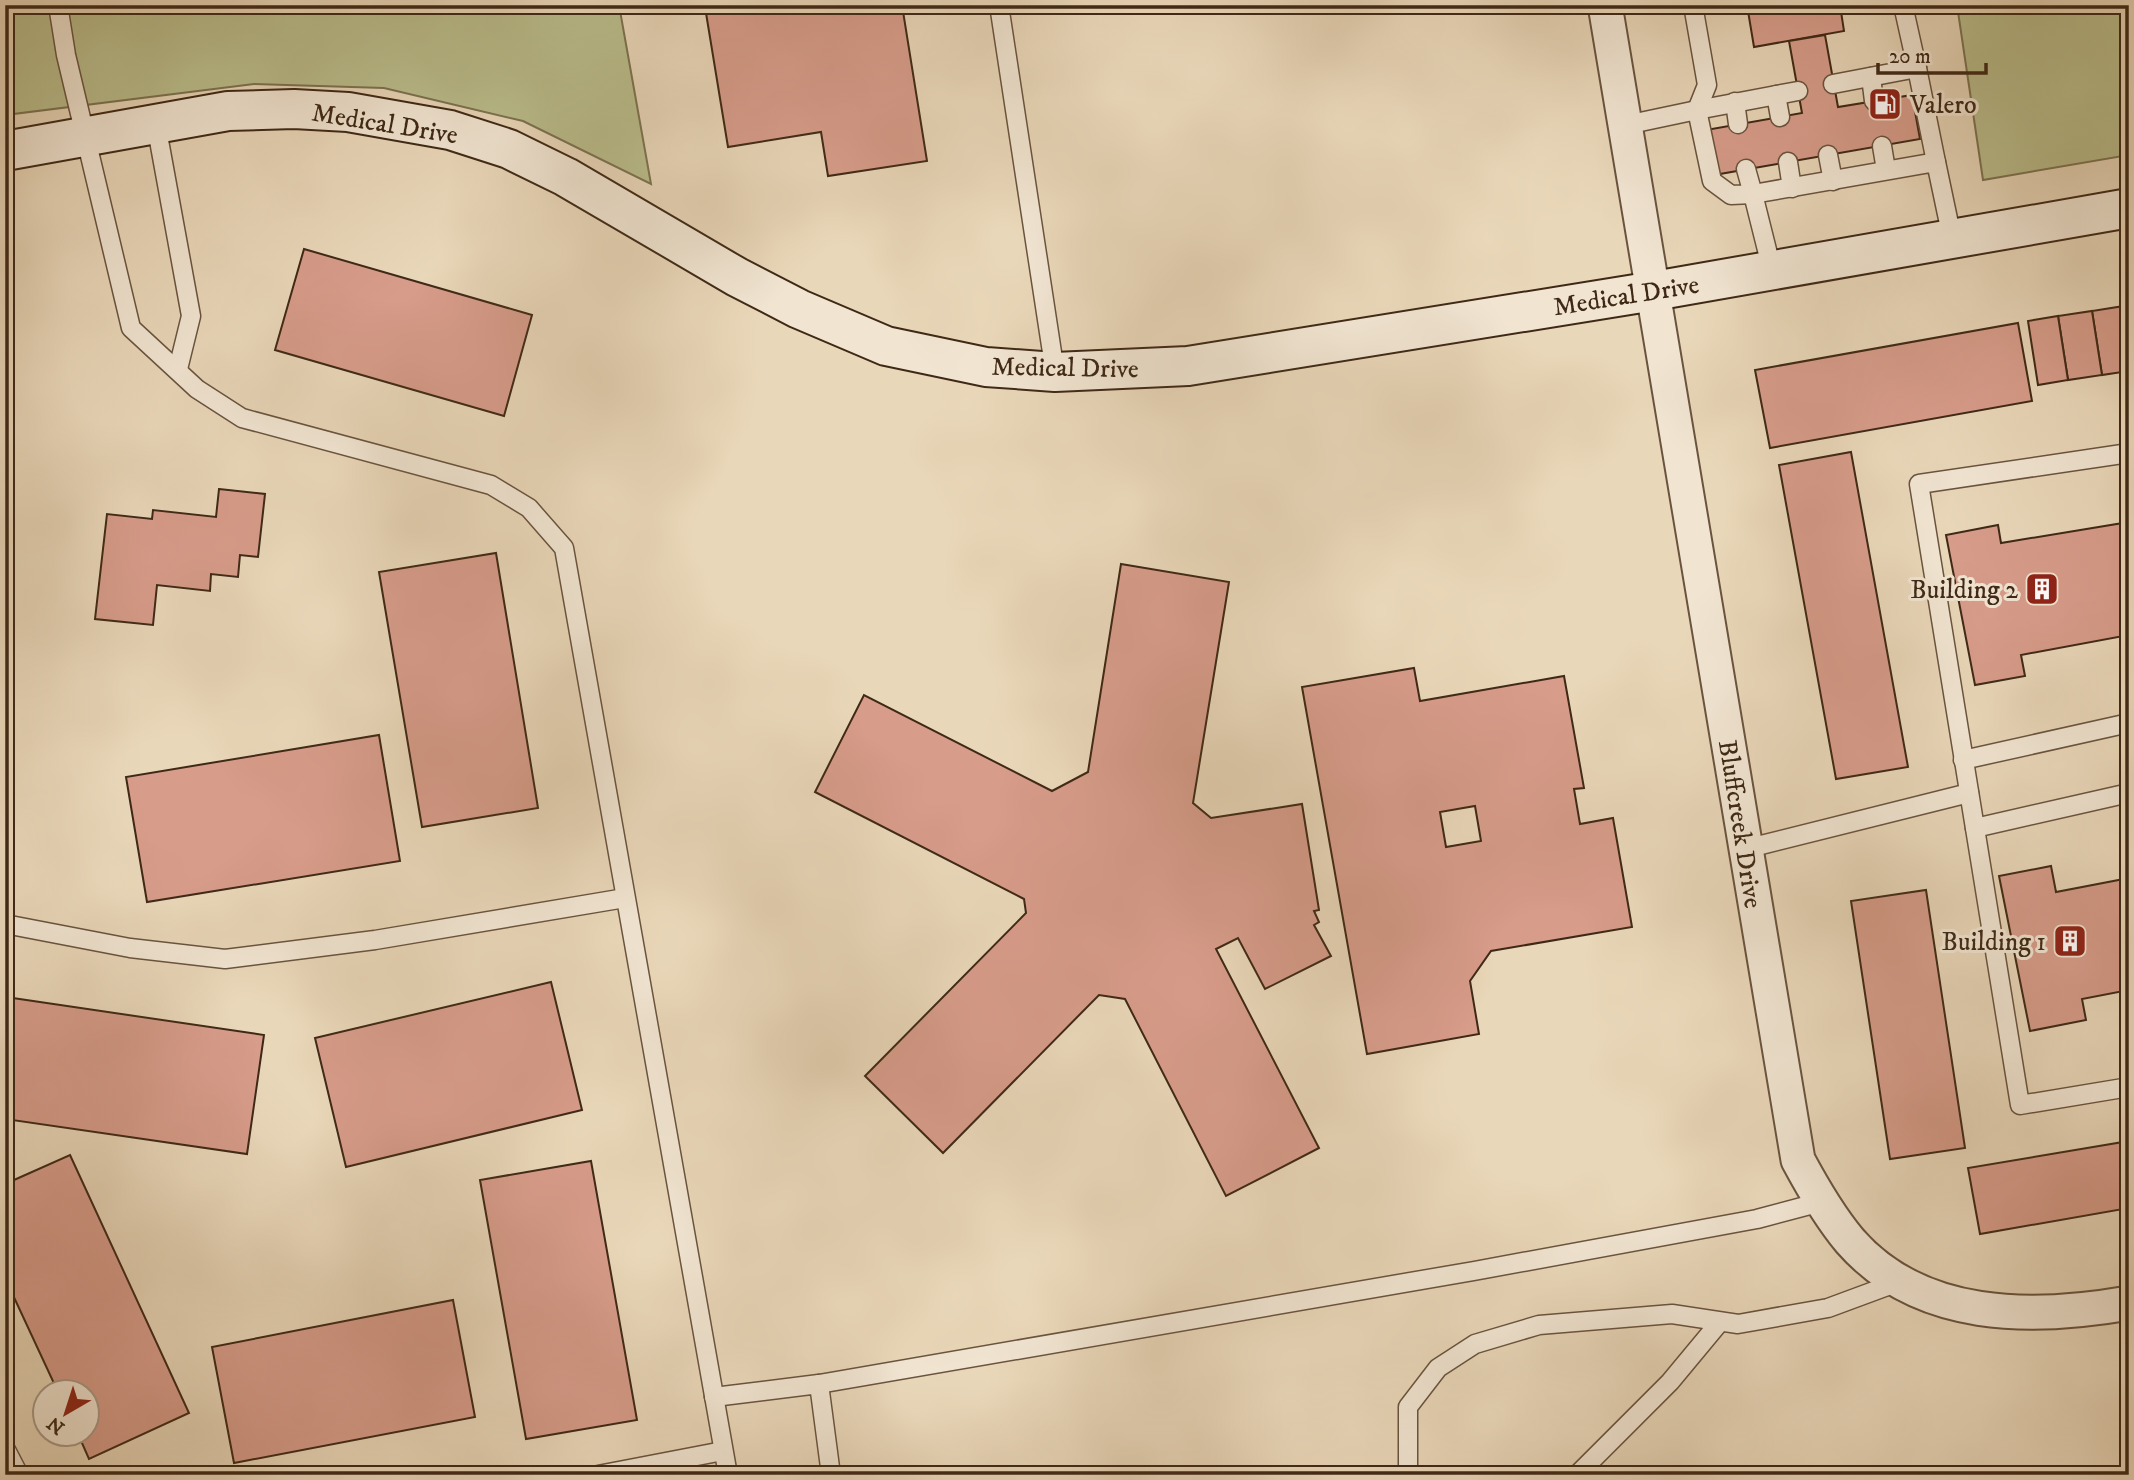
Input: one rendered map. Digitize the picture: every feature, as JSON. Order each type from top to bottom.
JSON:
[{"type":"street","name":"Bluffcreek Drive","points":[[1605,5],[1798,1160],[1821,1202],[1851,1242],[1884,1271],[1934,1300],[1997,1312],[2077,1312],[2129,1303]]},
{"type":"street","name":"Medical Drive","points":[[5,152],[228,111],[294,109],[348,112],[450,130],[509,149],[566,177],[737,277],[886,346],[986,367],[1055,372],[1188,366],[1654,291],[2129,208]]},
{"type":"lane","points":[[58,5],[131,328],[197,389],[242,418],[491,485],[529,508],[564,548],[728,1475]]},
{"type":"lane","points":[[999,5],[1055,372]]},
{"type":"lane","points":[[1693,5],[1707,85],[1697,110],[1712,181],[1731,195],[1792,188],[1936,162]]},
{"type":"lane","points":[[1903,5],[1952,238]]},
{"type":"lane","points":[[1833,84],[1917,68]]},
{"type":"lane","points":[[1871,76],[1874,101]]},
{"type":"lane","points":[[1626,125],[1798,91]]},
{"type":"lane","points":[[1776,95],[1780,117]]},
{"type":"lane","points":[[1735,102],[1738,124]]},
{"type":"lane","points":[[156,124],[191,316],[178,369]]},
{"type":"lane","points":[[1882,146],[1886,170]]},
{"type":"lane","points":[[1828,155],[1833,181]]},
{"type":"lane","points":[[1788,162],[1792,188]]},
{"type":"lane","points":[[1746,169],[1772,270]]},
{"type":"lane","points":[[2129,453],[1919,484],[2020,1105],[2129,1087]]},
{"type":"lane","points":[[1964,760],[2129,723]]},
{"type":"lane","points":[[1745,849],[1969,793]]},
{"type":"lane","points":[[1975,828],[2129,793]]},
{"type":"lane","points":[[5,924],[130,948],[226,959],[375,940],[625,898]]},
{"type":"lane","points":[[714,1397],[820,1384],[1474,1270],[1757,1219],[1821,1202]]},
{"type":"lane","points":[[1408,1475],[1408,1407],[1438,1368],[1475,1345],[1539,1325],[1672,1314],[1738,1324],[1828,1308],[1901,1281]]},
{"type":"lane","points":[[1577,1475],[1670,1382],[1718,1322]]},
{"type":"lane","points":[[820,1384],[831,1475]]},
{"type":"lane","points":[[5,1448],[19,1475]]},
{"type":"lane","points":[[598,1475],[723,1451]]},
{"type":"green space","points":[[5,5],[619,5],[651,184],[523,121],[384,88],[254,84],[5,115]]},
{"type":"green space","points":[[1957,5],[2129,5],[2129,155],[1983,180]]},
{"type":"building","points":[[755,5],[902,5],[927,161],[828,176],[821,132],[728,147],[706,13]]},
{"type":"building","points":[[1747,5],[1840,5],[1844,31],[1754,47]]},
{"type":"building","name":"Valero","points":[[1825,35],[1838,107],[1912,95],[1920,139],[1714,175],[1706,130],[1802,113],[1789,41]]},
{"type":"building","points":[[304,249],[532,315],[504,416],[275,350]]},
{"type":"building","points":[[2124,306],[2129,306],[2129,337]]},
{"type":"building","points":[[2124,306],[2129,337],[2129,371],[2102,375],[2092,311]]},
{"type":"building","points":[[2092,311],[2102,375],[2068,380],[2058,316]]},
{"type":"building","points":[[2058,316],[2068,380],[2038,385],[2028,321]]},
{"type":"building","points":[[2018,323],[2032,401],[1770,448],[1755,370]]},
{"type":"building","points":[[1851,452],[1908,767],[1836,779],[1779,465]]},
{"type":"building","points":[[219,489],[265,494],[258,557],[240,555],[238,577],[211,574],[210,591],[157,585],[153,625],[95,619],[107,514],[152,519],[153,510],[216,517]]},
{"type":"building","name":"Building 2","points":[[2129,522],[2129,635],[2021,655],[2025,676],[1975,685],[1946,535],[1998,525],[2001,543]]},
{"type":"building","points":[[496,553],[538,808],[422,827],[379,572]]},
{"type":"building","points":[[1121,564],[1229,582],[1193,803],[1211,818],[1302,804],[1319,910],[1314,911],[1319,922],[1314,925],[1331,956],[1265,989],[1238,938],[1216,949],[1319,1148],[1226,1196],[1125,999],[1099,995],[943,1153],[865,1076],[1026,913],[1024,899],[815,792],[864,695],[1052,791],[1088,772]]},
{"type":"building","points":[[1414,668],[1420,701],[1564,676],[1584,788],[1574,789],[1580,824],[1613,818],[1632,927],[1491,951],[1470,981],[1479,1034],[1367,1054],[1302,687]],"holes":[[[1475,806],[1481,841],[1446,847],[1440,812]]]},
{"type":"building","points":[[379,735],[400,861],[147,902],[126,777]]},
{"type":"building","name":"Building 1","points":[[2051,866],[2056,892],[2129,878],[2129,990],[2082,999],[2086,1020],[2030,1031],[1999,876]]},
{"type":"building","points":[[1926,890],[1965,1148],[1890,1159],[1851,901]]},
{"type":"building","points":[[551,982],[582,1110],[346,1167],[315,1038]]},
{"type":"building","points":[[6,997],[264,1035],[247,1154],[5,1119]]},
{"type":"building","points":[[2129,1141],[2129,1208],[1980,1234],[1968,1168]]},
{"type":"building","points":[[70,1155],[189,1413],[89,1459],[84,1448],[102,1448],[102,1378],[51,1378],[5,1278],[5,1184]]},
{"type":"building","points":[[591,1161],[637,1420],[526,1439],[480,1180]]},
{"type":"building","points":[[453,1300],[475,1417],[234,1463],[212,1347]]},
{"type":"place","name":"Valero","points":[[1885,104]]},
{"type":"place","name":"Building 2","points":[[2042,589]]},
{"type":"place","name":"Building 1","points":[[2070,941]]}]
